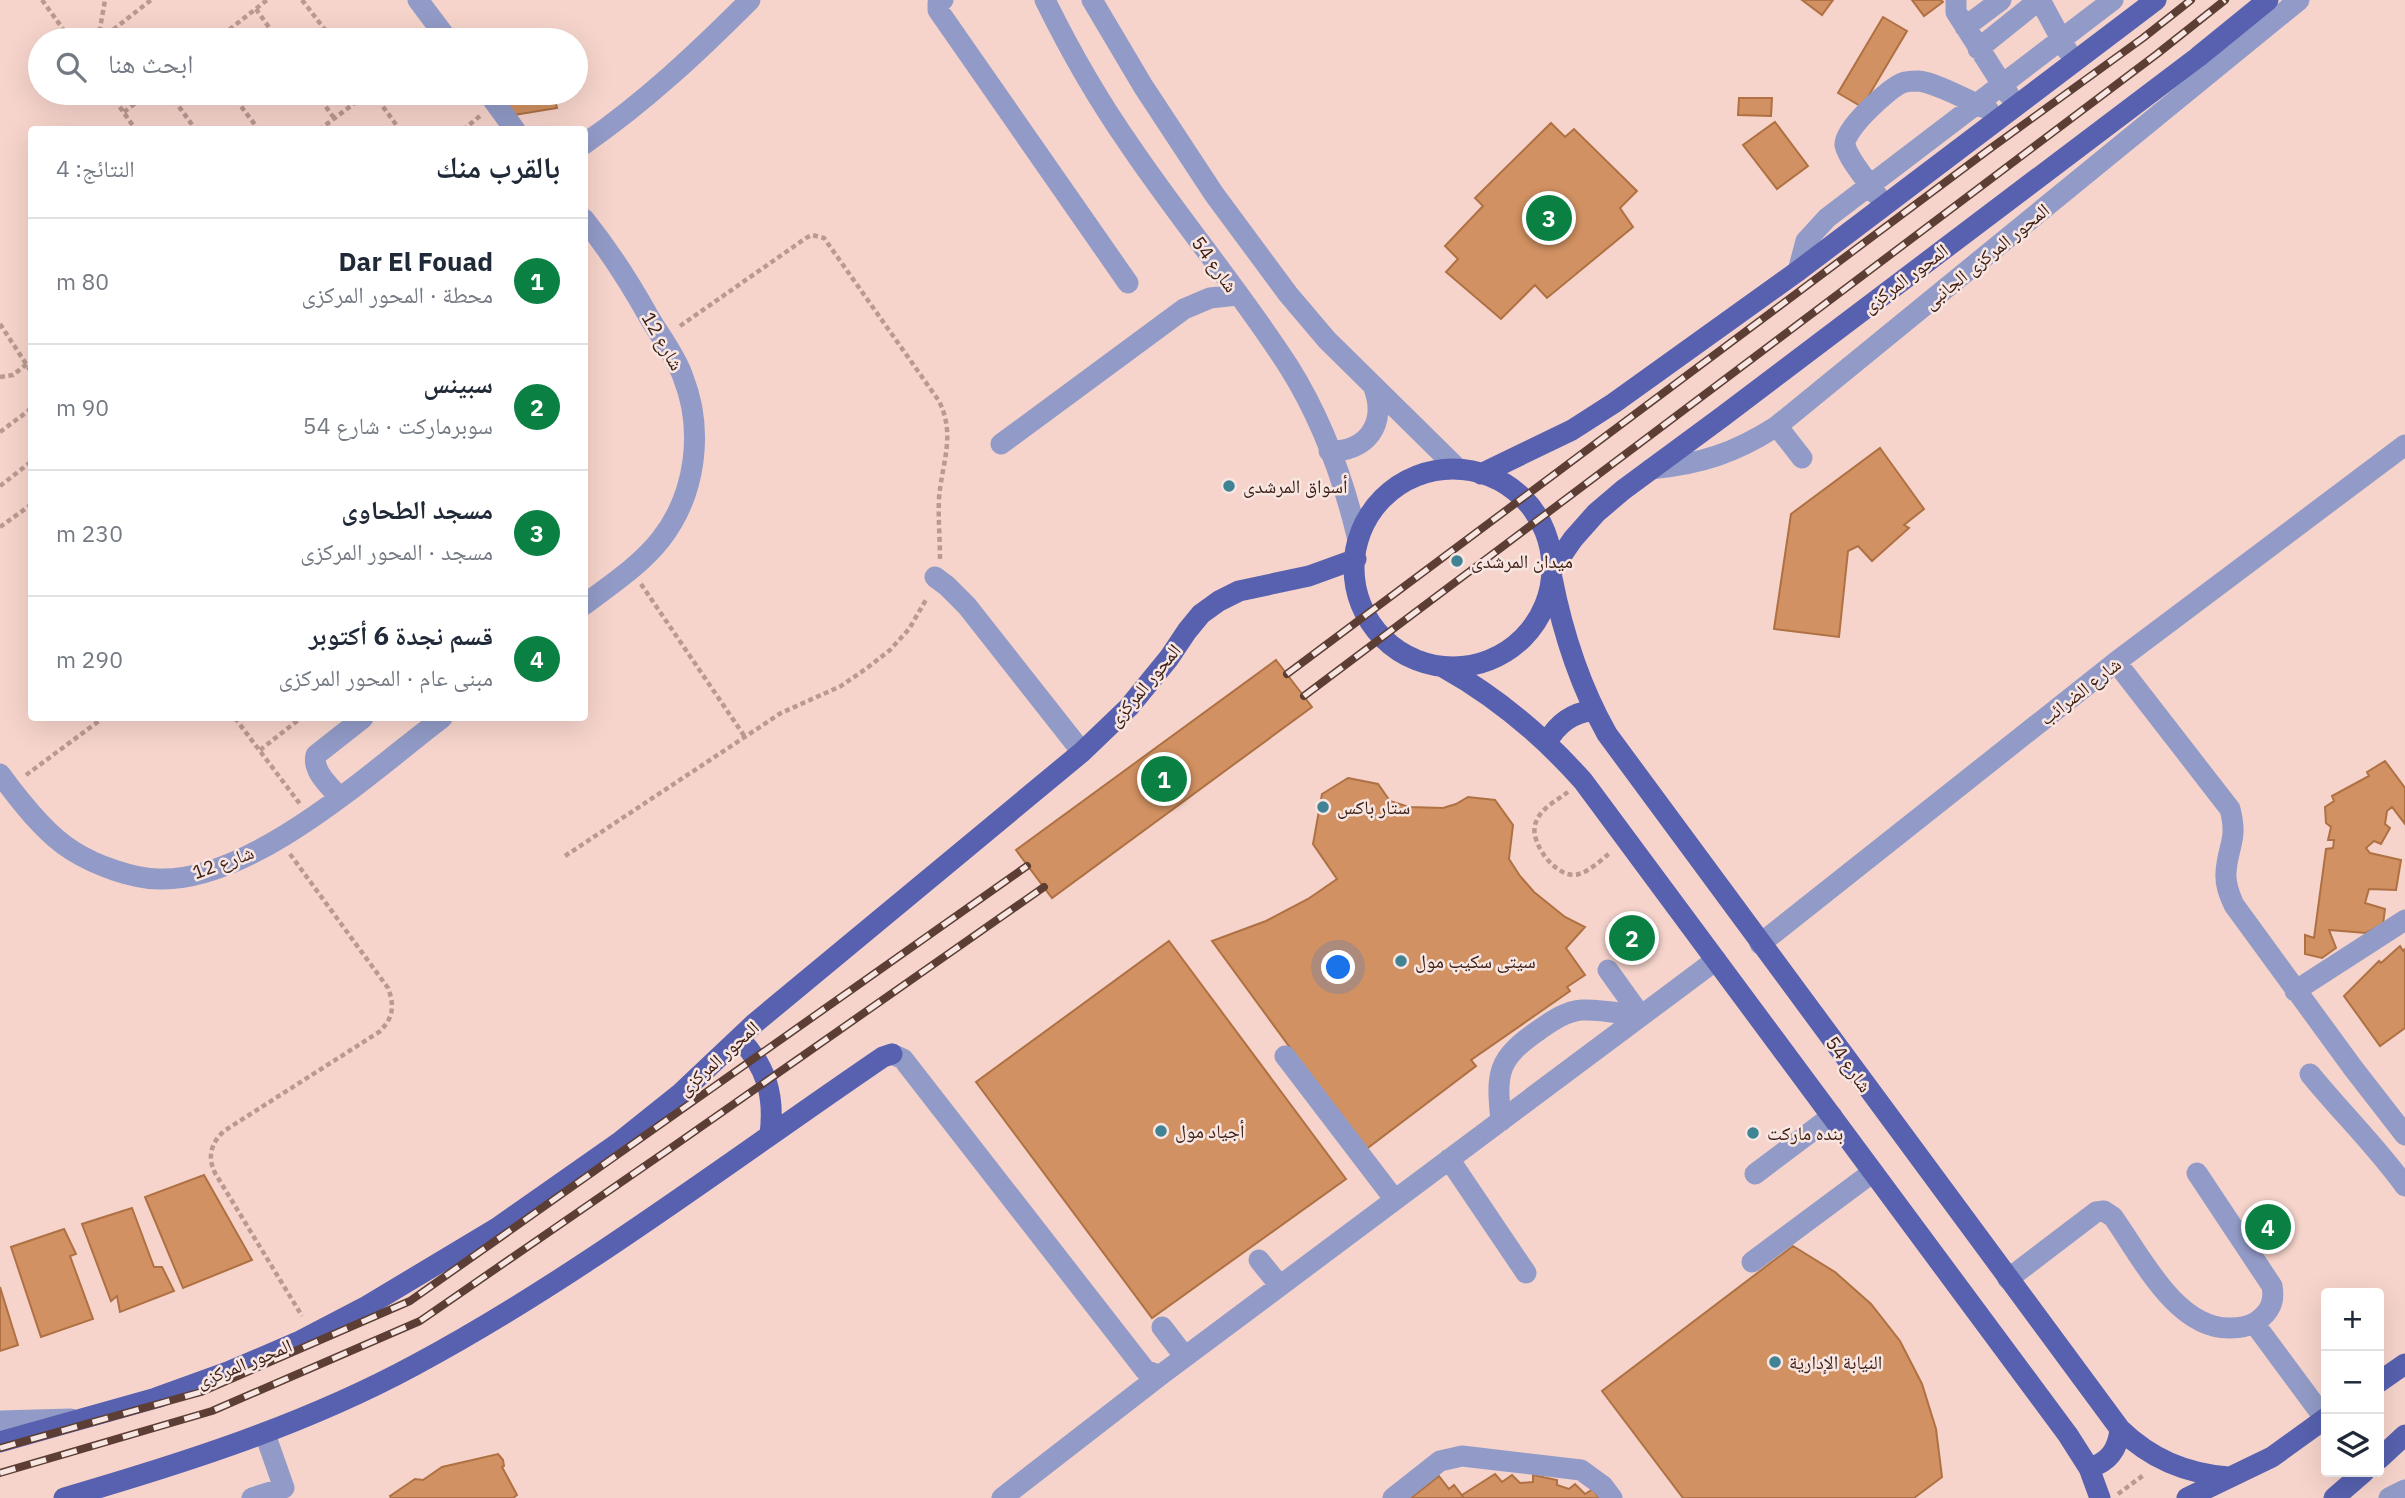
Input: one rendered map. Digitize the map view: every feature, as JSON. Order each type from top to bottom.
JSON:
[{"type":"main road","points":[[1481,474],[1560,436],[1614,403],[1798,271],[2156,0]]},
{"type":"main road","name":"المحور المركزى","points":[[1553,573],[1573,539],[1597,513],[1651,469],[2127,111],[2268,0]]},
{"type":"main road","points":[[1458,469],[1481,474],[1500,481],[1518,493],[1544,527],[1553,573],[1547,600],[1538,620],[1524,637],[1507,651],[1487,661],[1443,667],[1419,661],[1398,650],[1380,635],[1367,617],[1357,595],[1354,572],[1357,549],[1367,520],[1380,502],[1396,488],[1415,477],[1436,471],[1458,469]]},
{"type":"main road","name":"المحور المركزى","points":[[0,1442],[156,1398],[228,1372],[313,1334],[433,1268],[561,1185],[681,1093],[739,1038],[1082,752],[1129,707],[1201,614],[1239,591],[1309,576],[1357,549]]},
{"type":"main road","name":"شارع 54","points":[[1553,573],[1561,625],[1570,655],[1594,710],[1622,756],[2008,1279],[2120,1429],[2133,1442],[2159,1459],[2185,1470],[2228,1478]]},
{"type":"main road","points":[[1443,667],[1499,702],[1547,742],[1583,780],[2068,1435],[2089,1468],[2100,1498]]},
{"type":"main road","points":[[1547,742],[1567,719],[1594,710]]},
{"type":"main road","points":[[739,1038],[751,1051],[768,1082],[772,1099],[771,1134]]},
{"type":"main road","points":[[64,1498],[104,1492],[264,1434],[413,1366],[493,1320],[660,1211],[883,1057],[892,1054]]},
{"type":"main road","points":[[2384,1379],[2405,1364]]},
{"type":"main road","points":[[2186,1498],[2272,1457],[2321,1423]]},
{"type":"main road","points":[[2089,1468],[2097,1466],[2112,1455],[2117,1447],[2120,1429]]},
{"type":"main road","points":[[2384,1454],[2405,1435]]},
{"type":"main road","points":[[2334,1498],[2358,1477]]},
{"type":"street","points":[[418,0],[439,28]]},
{"type":"street","points":[[588,141],[660,86],[750,0]]},
{"type":"street","points":[[943,0],[938,4],[938,10],[1128,283]]},
{"type":"street","name":"شارع 54","points":[[1045,0],[1103,106],[1290,368],[1318,423],[1351,508],[1357,549]]},
{"type":"street","points":[[1092,0],[1143,86],[1214,194],[1288,294],[1327,340],[1458,469]]},
{"type":"street","points":[[1884,205],[1845,145],[1850,128],[1892,89],[1900,84],[1919,81],[1977,104],[2009,111],[2003,85],[1956,12],[1956,0]]},
{"type":"street","points":[[1965,27],[2001,0]]},
{"type":"street","points":[[1978,49],[2039,0],[2072,62]]},
{"type":"street","points":[[1798,271],[1800,256],[1815,228],[2113,0]]},
{"type":"street","name":"المحور المركزى الجانبى","points":[[1651,469],[1688,465],[1726,454],[1777,426],[2298,0]]},
{"type":"street","points":[[497,105],[512,126]]},
{"type":"street","name":"شارع 12","points":[[588,225],[628,280],[683,376],[694,417],[694,460],[683,502],[661,539],[631,569],[588,602]]},
{"type":"street","points":[[1001,444],[1184,309],[1210,298],[1237,295]]},
{"type":"street","points":[[1329,451],[1352,448],[1363,442],[1371,433],[1377,423],[1379,411],[1374,388]]},
{"type":"street","points":[[1777,426],[1802,457]]},
{"type":"street","name":"شارع الضرائب","points":[[1760,944],[2116,663],[2405,445]]},
{"type":"street","points":[[935,578],[967,606],[1082,752]]},
{"type":"street","points":[[2116,663],[2230,809],[2234,832],[2226,872],[2227,889],[2234,905],[2295,991],[2405,1135]]},
{"type":"street","points":[[339,797],[317,769],[316,755],[359,721]]},
{"type":"street","name":"شارع 12","points":[[5,781],[41,824],[72,851],[114,870],[159,879],[202,873],[243,858],[280,839],[438,721]]},
{"type":"street","points":[[2295,991],[2405,920]]},
{"type":"street","points":[[1002,1498],[1162,1374],[1716,960]]},
{"type":"street","points":[[1608,970],[1641,1016]]},
{"type":"street","points":[[1501,1121],[1499,1076],[1515,1047],[1565,1014],[1581,1010],[1641,1016]]},
{"type":"street","points":[[892,1054],[903,1059],[1145,1370],[1162,1374]]},
{"type":"street","points":[[1285,1056],[1395,1200]]},
{"type":"street","points":[[2310,1073],[2336,1106],[2383,1155],[2405,1186]]},
{"type":"street","points":[[1755,1174],[1832,1116]]},
{"type":"street","points":[[1449,1159],[1526,1273]]},
{"type":"street","points":[[1752,1262],[1873,1171]]},
{"type":"street","points":[[2008,1279],[2096,1212],[2104,1211],[2113,1217],[2171,1300],[2194,1318],[2221,1328],[2254,1323],[2270,1310],[2272,1286],[2197,1173]]},
{"type":"street","points":[[1259,1259],[1280,1286]]},
{"type":"street","points":[[2254,1323],[2322,1414]]},
{"type":"street","points":[[1162,1327],[1185,1357]]},
{"type":"street","points":[[0,1422],[84,1420]]},
{"type":"street","points":[[252,1498],[286,1493],[264,1434]]},
{"type":"street","points":[[1393,1498],[1440,1461],[1462,1456],[1581,1470],[1603,1486],[1612,1498]]},
{"type":"street","points":[[2389,1498],[2405,1490]]},
{"type":"path","points":[[42,0],[62,28]]},
{"type":"path","points":[[101,28],[105,0]]},
{"type":"path","points":[[115,28],[151,0]]},
{"type":"path","points":[[231,28],[267,0]]},
{"type":"path","points":[[303,0],[324,28]]},
{"type":"path","points":[[256,9],[269,28]]},
{"type":"path","points":[[119,105],[133,126]]},
{"type":"path","points":[[124,112],[133,105]]},
{"type":"path","points":[[178,105],[193,126]]},
{"type":"path","points":[[240,105],[256,126]]},
{"type":"path","points":[[325,105],[334,118]]},
{"type":"path","points":[[323,126],[353,105]]},
{"type":"path","points":[[380,105],[396,126]]},
{"type":"path","points":[[565,856],[781,713],[841,685],[890,650],[909,629],[924,604],[940,562],[940,497],[948,433],[946,416],[939,401],[824,238],[811,235],[806,238],[662,339]]},
{"type":"path","points":[[0,324],[28,368]]},
{"type":"path","points":[[0,377],[13,375],[26,365]]},
{"type":"path","points":[[0,432],[28,411]]},
{"type":"path","points":[[0,486],[28,464]]},
{"type":"path","points":[[0,527],[28,507]]},
{"type":"path","points":[[631,569],[745,737]]},
{"type":"path","points":[[5,781],[98,721]]},
{"type":"path","points":[[237,721],[311,818]]},
{"type":"path","points":[[260,750],[297,721]]},
{"type":"path","points":[[1583,780],[1542,811],[1534,825],[1536,843],[1558,871],[1572,876],[1585,872],[1627,840]]},
{"type":"path","points":[[280,839],[388,988],[393,1007],[391,1017],[379,1032],[224,1131],[212,1146],[211,1164],[215,1173],[313,1334]]},
{"type":"path","points":[[2112,1498],[2142,1477],[2159,1459]]},
{"type":"building","points":[[1802,0],[1833,0],[1822,15]]},
{"type":"building","points":[[1912,0],[1941,0],[1943,2],[1924,16]]},
{"type":"building","points":[[1883,17],[1907,31],[1862,107],[1838,93]]},
{"type":"building","points":[[1739,98],[1772,98],[1771,116],[1738,115]]},
{"type":"building","points":[[506,105],[556,105],[557,108],[508,116]]},
{"type":"building","points":[[1775,122],[1808,166],[1777,189],[1743,145]]},
{"type":"building","points":[[1551,123],[1565,137],[1574,129],[1637,191],[1620,208],[1633,227],[1547,298],[1535,285],[1501,319],[1446,272],[1458,259],[1445,246],[1483,206],[1475,198]]},
{"type":"building","points":[[1880,448],[1924,509],[1904,525],[1909,528],[1872,561],[1858,546],[1848,551],[1839,637],[1774,629],[1791,514]]},
{"type":"building","points":[[1276,660],[1312,707],[1052,898],[1016,850]]},
{"type":"building","points":[[2385,761],[2405,788],[2405,824],[2392,807],[2387,811],[2385,824],[2390,828],[2381,844],[2374,841],[2366,848],[2370,853],[2401,860],[2396,890],[2369,889],[2365,903],[2385,909],[2383,924],[2366,933],[2329,930],[2336,948],[2322,958],[2305,954],[2305,935],[2314,938],[2326,849],[2333,848],[2334,840],[2328,840],[2331,827],[2326,823],[2325,807],[2334,801],[2332,796],[2369,776],[2367,772]]},
{"type":"building","name":"سيتى سكيب مول","points":[[1348,778],[1378,784],[1390,801],[1409,807],[1443,808],[1468,797],[1495,800],[1513,825],[1509,859],[1520,876],[1534,892],[1565,917],[1585,927],[1566,948],[1585,975],[1567,987],[1570,991],[1471,1060],[1476,1066],[1365,1150],[1212,941],[1266,921],[1308,899],[1337,879],[1313,844],[1322,794]]},
{"type":"building","name":"أجياد مول","points":[[1169,941],[1346,1179],[1152,1318],[976,1082]]},
{"type":"building","points":[[2400,946],[2403,951],[2405,949],[2405,1028],[2380,1046],[2344,996],[2379,961],[2381,963]]},
{"type":"building","points":[[204,1175],[252,1260],[183,1288],[145,1197]]},
{"type":"building","points":[[132,1208],[154,1267],[162,1267],[174,1291],[120,1312],[117,1296],[111,1301],[82,1224]]},
{"type":"building","points":[[64,1229],[76,1254],[70,1256],[93,1319],[41,1337],[11,1247]]},
{"type":"building","name":"النيابة الإدارية","points":[[1793,1246],[1835,1272],[1871,1304],[1900,1341],[1922,1384],[1936,1429],[1942,1477],[1914,1498],[1683,1498],[1602,1391]]},
{"type":"building","points":[[0,1287],[18,1345],[0,1351]]},
{"type":"building","points":[[498,1454],[517,1495],[513,1498],[390,1496],[415,1479],[423,1480],[442,1467]]},
{"type":"building","points":[[1495,1474],[1502,1482],[1512,1475],[1520,1483],[1533,1482],[1533,1475],[1557,1480],[1557,1485],[1569,1489],[1575,1484],[1585,1494],[1593,1489],[1599,1498],[1464,1498],[1462,1495]]},
{"type":"building","points":[[1439,1476],[1449,1489],[1454,1485],[1464,1498],[1411,1498]]},
{"type":"railway","points":[[1287,674],[2191,0]]},
{"type":"railway","points":[[1304,696],[2225,0]]},
{"type":"railway","points":[[0,1448],[201,1392],[410,1301],[1027,866]]},
{"type":"railway","points":[[0,1473],[212,1411],[420,1321],[1044,887]]},
{"type":"place","name":"مسجد الطحاوى","points":[[1549,218]]},
{"type":"place","name":"أسواق المرشدى","points":[[1229,486]]},
{"type":"place","name":"ميدان المرشدى","points":[[1457,561]]},
{"type":"place","name":"Dar El Fouad","points":[[1164,779]]},
{"type":"place","name":"ستار باكس","points":[[1323,807]]},
{"type":"place","name":"سبينس","points":[[1632,938]]},
{"type":"place","name":"سيتى سكيب مول","points":[[1401,961]]},
{"type":"place","name":"أجياد مول","points":[[1161,1131]]},
{"type":"place","name":"بنده ماركت","points":[[1753,1133]]},
{"type":"place","name":"قسم نجدة 6 أكتوبر","points":[[2268,1227]]},
{"type":"place","name":"النيابة الإدارية","points":[[1775,1362]]}]
